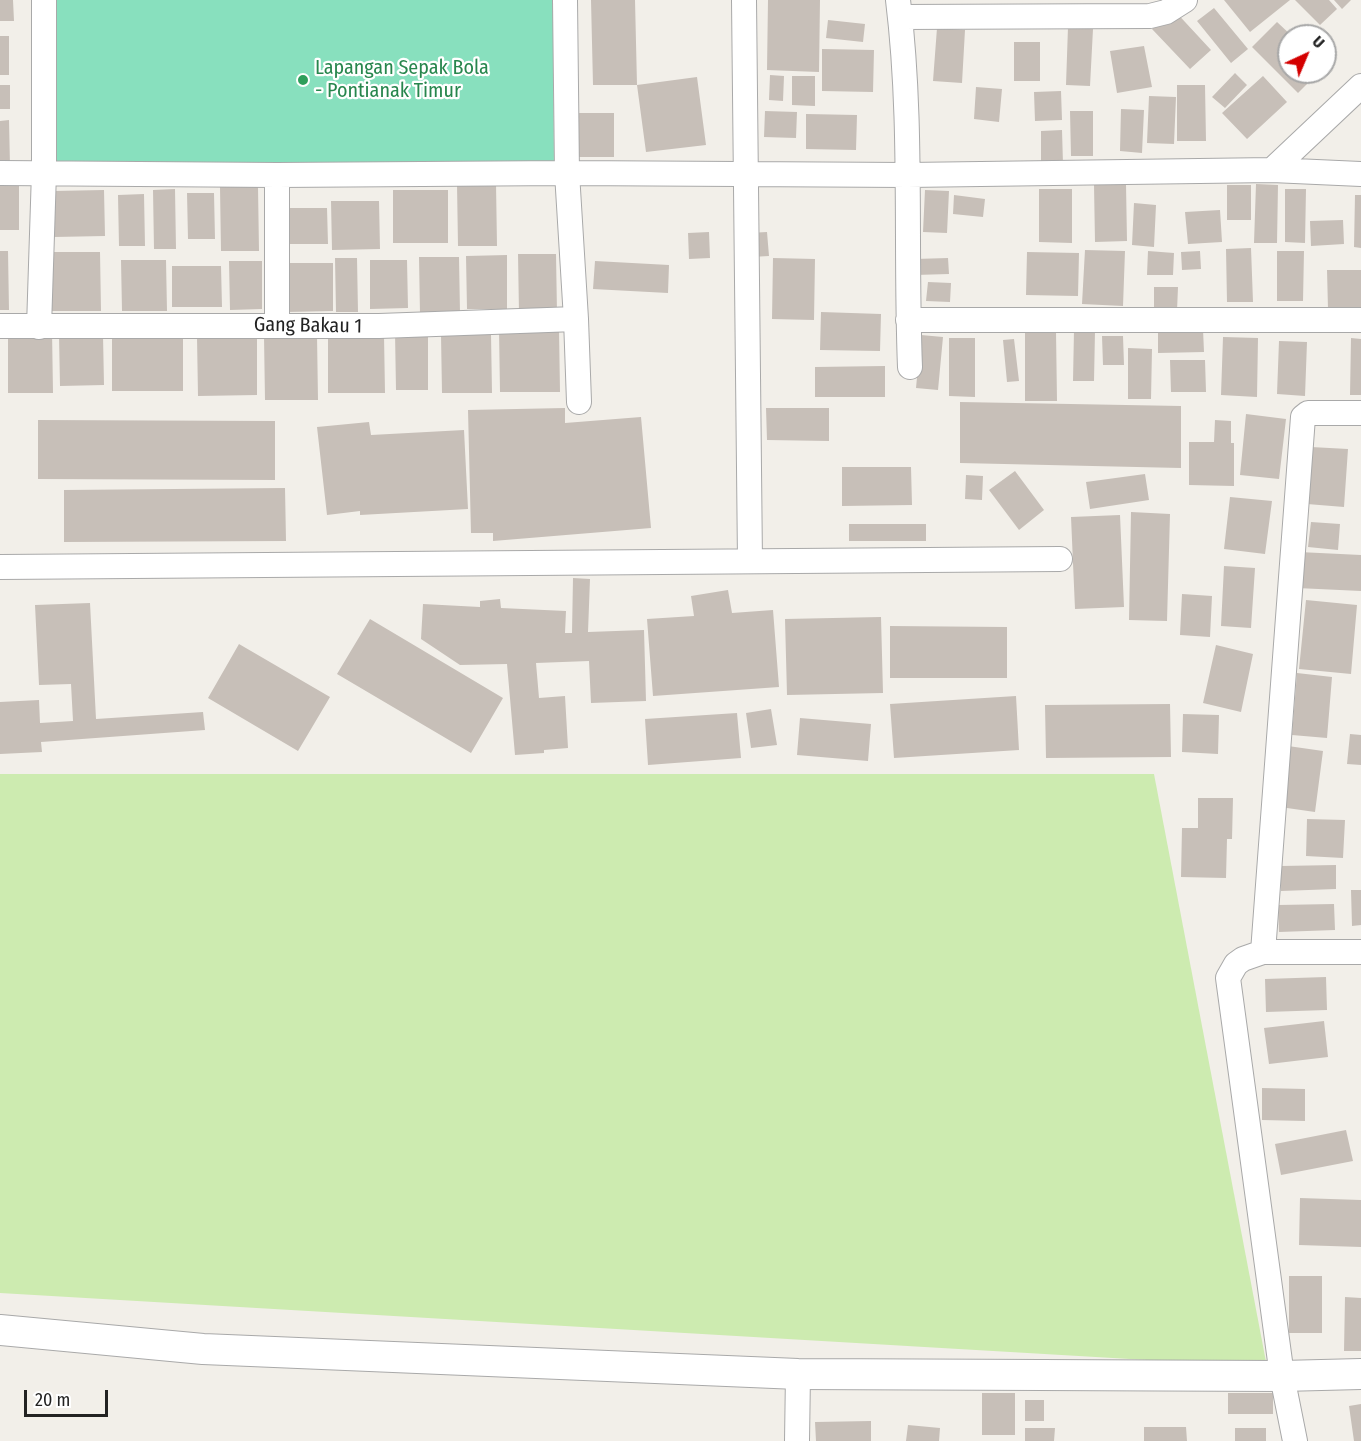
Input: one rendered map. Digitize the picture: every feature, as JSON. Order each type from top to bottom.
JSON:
[{"type":"street","points":[[39,327],[44,172],[44,0]]},
{"type":"street","points":[[566,0],[567,173],[579,402]]},
{"type":"street","points":[[744,0],[750,561]]},
{"type":"street","points":[[1095,17],[1114,0]]},
{"type":"street","points":[[910,367],[908,175],[899,8],[1095,17],[1150,15],[1166,12],[1185,0]]},
{"type":"street","points":[[1272,170],[1361,86]]},
{"type":"street","points":[[0,173],[908,175],[1272,170],[1361,174]]},
{"type":"street","points":[[277,175],[277,325]]},
{"type":"street","name":"Gang Bakau 1","points":[[0,326],[379,326],[576,319]]},
{"type":"street","points":[[908,320],[1361,320]]},
{"type":"street","points":[[1263,952],[1303,417],[1308,413],[1361,413]]},
{"type":"street","points":[[0,567],[1060,559]]},
{"type":"street","points":[[1295,1441],[1282,1377],[1228,978],[1236,964],[1263,952],[1361,952]]},
{"type":"street","points":[[0,1330],[203,1349],[798,1374],[1282,1377],[1361,1374]]},
{"type":"street","points":[[797,1441],[798,1374]]},
{"type":"green space","name":"Lapangan Sepak Bola - Pontianak Timur","points":[[53,0],[553,0],[554,166],[53,161]]},
{"type":"green space","points":[[0,774],[1154,774],[1267,1367],[0,1293]]},
{"type":"building","points":[[0,0],[13,0],[14,21],[0,21]]},
{"type":"building","points":[[591,0],[635,0],[637,85],[593,85]]},
{"type":"building","points":[[768,0],[820,0],[819,72],[767,70]]},
{"type":"building","points":[[1224,0],[1290,0],[1250,32]]},
{"type":"building","points":[[1295,0],[1329,0],[1337,9],[1319,24]]},
{"type":"building","points":[[1334,0],[1351,0],[1342,9]]},
{"type":"building","points":[[1214,8],[1248,49],[1231,63],[1197,21]]},
{"type":"building","points":[[1173,9],[1211,50],[1190,69],[1152,29]]},
{"type":"building","points":[[828,20],[865,24],[863,42],[826,38]]},
{"type":"building","points":[[1277,22],[1279,24],[1277,24],[1277,72],[1252,47]]},
{"type":"building","points":[[1068,27],[1093,29],[1090,86],[1066,85]]},
{"type":"building","points":[[937,28],[965,30],[962,83],[933,81]]},
{"type":"building","points":[[0,36],[9,36],[9,75],[0,75]]},
{"type":"building","points":[[1014,42],[1040,42],[1040,81],[1014,81]]},
{"type":"building","points":[[1144,46],[1152,87],[1117,93],[1110,51]]},
{"type":"building","points":[[822,49],[874,50],[873,92],[822,91]]},
{"type":"building","points":[[1235,73],[1247,85],[1225,108],[1212,97]]},
{"type":"building","points":[[770,75],[784,76],[783,101],[769,100]]},
{"type":"building","points":[[792,76],[815,76],[815,106],[792,105]]},
{"type":"building","points":[[1263,76],[1287,102],[1247,139],[1222,113]]},
{"type":"building","points":[[697,77],[706,145],[646,152],[637,85]]},
{"type":"building","points":[[1289,84],[1307,84],[1298,93]]},
{"type":"building","points":[[0,85],[10,85],[10,109],[0,109]]},
{"type":"building","points":[[1177,85],[1205,85],[1206,141],[1177,141]]},
{"type":"building","points":[[976,87],[1002,89],[999,122],[974,119]]},
{"type":"building","points":[[1061,91],[1062,120],[1035,121],[1034,92]]},
{"type":"building","points":[[1149,96],[1176,97],[1174,144],[1147,143]]},
{"type":"building","points":[[1121,109],[1144,110],[1142,153],[1120,151]]},
{"type":"building","points":[[765,111],[797,112],[796,138],[764,137]]},
{"type":"building","points":[[1070,111],[1093,111],[1093,156],[1071,156]]},
{"type":"building","points":[[578,113],[614,113],[614,157],[578,157]]},
{"type":"building","points":[[806,114],[857,115],[856,150],[806,149]]},
{"type":"building","points":[[9,120],[10,166],[0,166],[0,121]]},
{"type":"building","points":[[1062,130],[1063,164],[1041,164],[1041,131]]},
{"type":"building","points":[[496,183],[497,246],[458,246],[457,184]]},
{"type":"building","points":[[1126,184],[1127,241],[1095,242],[1094,185]]},
{"type":"building","points":[[1256,184],[1278,185],[1277,243],[1254,243]]},
{"type":"building","points":[[1227,185],[1251,185],[1251,220],[1227,220]]},
{"type":"building","points":[[0,186],[19,186],[19,230],[0,230]]},
{"type":"building","points":[[220,187],[258,187],[259,251],[221,251]]},
{"type":"building","points":[[175,189],[176,249],[154,249],[153,190]]},
{"type":"building","points":[[1039,189],[1072,189],[1072,243],[1039,242]]},
{"type":"building","points":[[1285,189],[1306,189],[1305,243],[1285,242]]},
{"type":"building","points":[[104,190],[105,236],[54,237],[53,191]]},
{"type":"building","points":[[393,190],[448,190],[448,243],[393,243]]},
{"type":"building","points":[[925,190],[949,191],[947,233],[923,232]]},
{"type":"building","points":[[187,193],[214,193],[215,239],[188,239]]},
{"type":"building","points":[[144,194],[145,246],[119,246],[118,195]]},
{"type":"building","points":[[954,195],[985,199],[983,217],[953,214]]},
{"type":"building","points":[[1355,195],[1361,195],[1361,248],[1354,247]]},
{"type":"building","points":[[331,201],[379,201],[380,249],[332,250]]},
{"type":"building","points":[[1134,203],[1156,205],[1154,247],[1132,245]]},
{"type":"building","points":[[289,208],[327,208],[328,244],[289,244]]},
{"type":"building","points":[[1220,210],[1222,242],[1188,244],[1185,212]]},
{"type":"building","points":[[1343,220],[1344,244],[1311,246],[1310,221]]},
{"type":"building","points":[[709,232],[710,258],[689,259],[688,233]]},
{"type":"building","points":[[767,232],[769,256],[751,257],[749,233]]},
{"type":"building","points":[[1251,248],[1253,302],[1227,302],[1226,249]]},
{"type":"building","points":[[1085,250],[1125,251],[1123,306],[1082,304]]},
{"type":"building","points":[[0,251],[8,251],[9,310],[0,310]]},
{"type":"building","points":[[1148,251],[1174,253],[1173,275],[1147,275]]},
{"type":"building","points":[[1200,251],[1201,269],[1182,270],[1181,252]]},
{"type":"building","points":[[1277,251],[1304,251],[1303,301],[1277,301]]},
{"type":"building","points":[[51,252],[100,252],[101,311],[52,311]]},
{"type":"building","points":[[1027,252],[1079,253],[1078,296],[1026,295]]},
{"type":"building","points":[[518,254],[556,254],[557,313],[519,313]]},
{"type":"building","points":[[507,255],[507,309],[467,309],[466,256]]},
{"type":"building","points":[[419,257],[459,257],[460,313],[420,314]]},
{"type":"building","points":[[335,258],[357,258],[358,312],[336,312]]},
{"type":"building","points":[[773,258],[815,259],[814,320],[772,319]]},
{"type":"building","points":[[948,258],[949,274],[915,275],[915,259]]},
{"type":"building","points":[[121,260],[166,260],[167,311],[122,311]]},
{"type":"building","points":[[370,260],[407,260],[408,308],[370,309]]},
{"type":"building","points":[[229,261],[262,261],[262,309],[230,310]]},
{"type":"building","points":[[595,261],[669,265],[668,293],[593,289]]},
{"type":"building","points":[[286,263],[333,263],[333,311],[287,312]]},
{"type":"building","points":[[172,266],[221,266],[222,307],[172,307]]},
{"type":"building","points":[[1327,270],[1361,270],[1361,309],[1328,309]]},
{"type":"building","points":[[928,282],[951,283],[950,302],[926,301]]},
{"type":"building","points":[[1154,287],[1178,287],[1177,311],[1154,310]]},
{"type":"building","points":[[821,312],[881,314],[880,351],[820,350]]},
{"type":"building","points":[[499,329],[559,329],[560,392],[500,392]]},
{"type":"building","points":[[1158,329],[1203,329],[1204,352],[1158,353]]},
{"type":"building","points":[[52,330],[53,393],[8,393],[8,331]]},
{"type":"building","points":[[1074,330],[1095,331],[1094,381],[1073,381]]},
{"type":"building","points":[[1025,331],[1056,331],[1057,401],[1025,401]]},
{"type":"building","points":[[395,332],[428,332],[428,390],[396,390]]},
{"type":"building","points":[[183,333],[183,391],[112,391],[112,334]]},
{"type":"building","points":[[491,334],[492,393],[442,393],[441,335]]},
{"type":"building","points":[[59,335],[103,335],[104,385],[60,386]]},
{"type":"building","points":[[317,335],[318,400],[265,400],[264,336]]},
{"type":"building","points":[[328,335],[384,335],[385,393],[328,393]]},
{"type":"building","points":[[921,335],[943,337],[938,390],[916,388]]},
{"type":"building","points":[[1102,336],[1123,336],[1124,365],[1103,365]]},
{"type":"building","points":[[197,337],[257,337],[257,395],[198,396]]},
{"type":"building","points":[[1223,337],[1258,338],[1257,397],[1221,395]]},
{"type":"building","points":[[949,338],[975,338],[975,397],[949,396]]},
{"type":"building","points":[[1351,338],[1361,339],[1361,395],[1350,395]]},
{"type":"building","points":[[1014,339],[1019,381],[1007,382],[1003,340]]},
{"type":"building","points":[[1279,341],[1307,342],[1305,396],[1277,394]]},
{"type":"building","points":[[1128,348],[1152,349],[1151,399],[1128,399]]},
{"type":"building","points":[[1170,360],[1205,360],[1206,392],[1171,392]]},
{"type":"building","points":[[885,366],[885,397],[815,397],[815,367]]},
{"type":"building","points":[[960,402],[1181,406],[1181,468],[960,463]]},
{"type":"building","points":[[565,408],[565,423],[641,417],[651,528],[493,541],[493,533],[471,533],[468,410]]},
{"type":"building","points":[[766,408],[829,408],[829,441],[767,440]]},
{"type":"building","points":[[1246,414],[1286,419],[1279,479],[1240,475]]},
{"type":"building","points":[[38,420],[275,421],[275,480],[38,479]]},
{"type":"building","points":[[1215,420],[1231,421],[1231,443],[1234,443],[1234,486],[1189,485],[1189,442],[1214,442]]},
{"type":"building","points":[[369,422],[371,435],[464,430],[468,509],[360,515],[360,511],[327,515],[317,427]]},
{"type":"building","points":[[1311,447],[1348,449],[1344,507],[1307,504]]},
{"type":"building","points":[[842,467],[911,467],[912,505],[842,506]]},
{"type":"building","points":[[1015,471],[1044,510],[1019,530],[989,490]]},
{"type":"building","points":[[1145,474],[1149,500],[1090,509],[1086,482]]},
{"type":"building","points":[[966,475],[983,476],[982,500],[965,499]]},
{"type":"building","points":[[285,488],[286,541],[64,542],[64,490]]},
{"type":"building","points":[[1230,497],[1272,501],[1265,554],[1224,549]]},
{"type":"building","points":[[1131,512],[1170,514],[1167,621],[1129,620]]},
{"type":"building","points":[[1120,515],[1124,607],[1075,609],[1071,517]]},
{"type":"building","points":[[1311,522],[1340,524],[1338,550],[1308,547]]},
{"type":"building","points":[[849,524],[926,524],[926,541],[849,541]]},
{"type":"building","points":[[1299,552],[1361,555],[1361,591],[1297,588]]},
{"type":"building","points":[[1224,566],[1255,568],[1251,628],[1221,626]]},
{"type":"building","points":[[573,578],[590,579],[588,632],[644,630],[646,701],[591,703],[589,661],[536,663],[539,698],[565,696],[568,748],[544,750],[544,753],[515,755],[507,664],[460,665],[421,639],[423,604],[480,607],[480,601],[500,599],[501,608],[566,611],[565,633],[572,633]]},
{"type":"building","points":[[728,590],[732,613],[773,610],[779,687],[653,696],[647,619],[694,616],[691,596]]},
{"type":"building","points":[[1182,594],[1212,596],[1210,637],[1180,635]]},
{"type":"building","points":[[1306,600],[1357,605],[1351,674],[1299,669]]},
{"type":"building","points":[[90,603],[96,719],[203,712],[205,730],[41,742],[42,752],[0,754],[0,702],[39,700],[40,723],[73,721],[71,684],[39,685],[35,605]]},
{"type":"building","points":[[881,617],[883,693],[787,695],[785,619]]},
{"type":"building","points":[[370,619],[503,698],[471,753],[337,674]]},
{"type":"building","points":[[890,626],[1007,627],[1007,678],[890,678]]},
{"type":"building","points":[[239,644],[330,697],[298,751],[208,698]]},
{"type":"building","points":[[1216,645],[1253,654],[1241,712],[1203,703]]},
{"type":"building","points":[[1297,673],[1332,677],[1327,738],[1292,735]]},
{"type":"building","points":[[1016,696],[1019,750],[894,758],[890,704]]},
{"type":"building","points":[[1170,704],[1171,757],[1046,758],[1045,705]]},
{"type":"building","points":[[771,709],[777,745],[751,748],[746,713]]},
{"type":"building","points":[[737,713],[741,758],[648,765],[645,719]]},
{"type":"building","points":[[1183,714],[1219,715],[1218,754],[1182,752]]},
{"type":"building","points":[[800,718],[871,724],[868,761],[797,755]]},
{"type":"building","points":[[1350,734],[1361,735],[1361,765],[1347,764]]},
{"type":"building","points":[[1288,746],[1323,751],[1315,812],[1280,807]]},
{"type":"building","points":[[1198,798],[1233,798],[1232,839],[1227,839],[1226,878],[1181,877],[1182,828],[1198,828]]},
{"type":"building","points":[[1307,819],[1345,820],[1343,858],[1306,856]]},
{"type":"building","points":[[1336,865],[1336,889],[1281,891],[1281,866]]},
{"type":"building","points":[[1351,890],[1361,890],[1361,925],[1352,926]]},
{"type":"building","points":[[1334,904],[1335,930],[1279,932],[1278,905]]},
{"type":"building","points":[[1326,977],[1327,1010],[1266,1012],[1265,979]]},
{"type":"building","points":[[1324,1021],[1328,1057],[1269,1064],[1264,1028]]},
{"type":"building","points":[[1262,1088],[1305,1089],[1305,1121],[1262,1120]]},
{"type":"building","points":[[1346,1130],[1353,1161],[1281,1175],[1275,1144]]},
{"type":"building","points":[[1300,1198],[1361,1200],[1361,1247],[1299,1245]]},
{"type":"building","points":[[1289,1276],[1322,1276],[1322,1333],[1289,1333]]},
{"type":"building","points":[[1345,1297],[1361,1298],[1361,1351],[1344,1351]]},
{"type":"building","points":[[982,1393],[1015,1393],[1015,1435],[982,1435]]},
{"type":"building","points":[[1228,1393],[1273,1393],[1273,1414],[1228,1414]]},
{"type":"building","points":[[1025,1400],[1044,1400],[1044,1421],[1025,1421]]},
{"type":"building","points":[[1361,1404],[1361,1441],[1354,1441],[1349,1406]]},
{"type":"building","points":[[871,1421],[871,1441],[816,1441],[815,1422]]},
{"type":"building","points":[[908,1425],[940,1428],[939,1441],[906,1441]]},
{"type":"building","points":[[1144,1427],[1186,1427],[1187,1441],[1144,1441]]},
{"type":"building","points":[[1025,1428],[1055,1428],[1054,1441],[1025,1441]]},
{"type":"building","points":[[1235,1428],[1266,1428],[1266,1441],[1235,1441]]},
{"type":"place","name":"Lapangan Sepak Bola - Pontianak Timur","points":[[303,80]]}]
